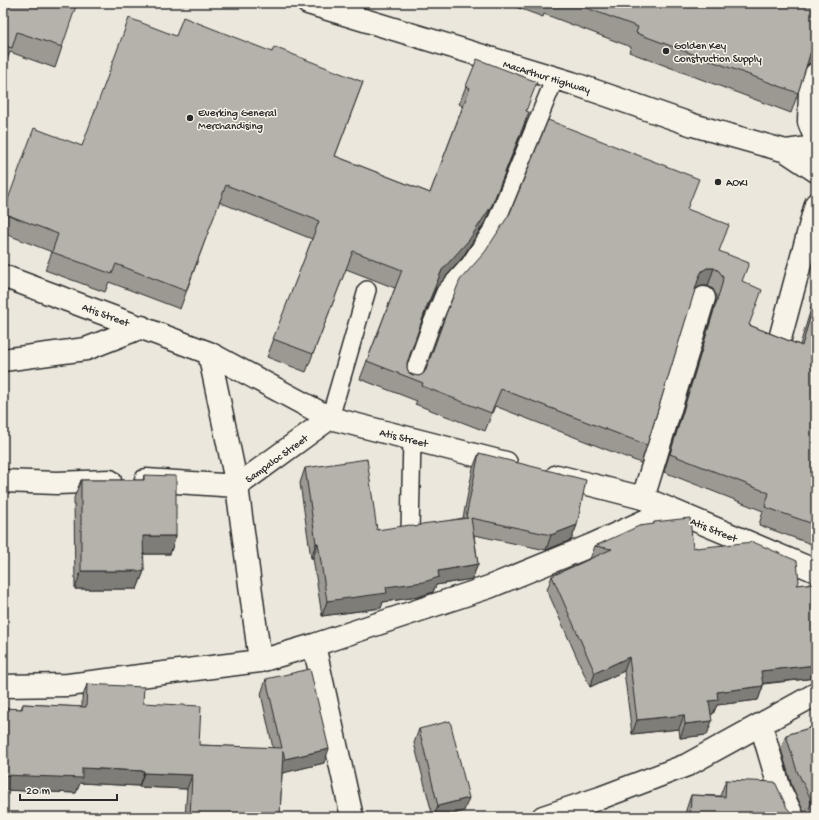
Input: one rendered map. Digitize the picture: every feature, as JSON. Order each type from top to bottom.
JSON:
[{"type":"main road","name":"MacArthur Highway","points":[[308,3],[572,83],[693,125],[786,151],[816,171]]},
{"type":"main road","points":[[816,74],[810,91],[809,122],[816,140]]},
{"type":"main road","name":"MacArthur Highway","points":[[786,151],[816,147]]},
{"type":"main road","points":[[781,336],[816,204]]},
{"type":"main road","name":"Atis Street","points":[[3,276],[209,353],[330,418],[643,498],[816,571]]},
{"type":"main road","points":[[643,498],[704,298]]},
{"type":"main road","points":[[3,360],[86,349],[142,327]]},
{"type":"main road","points":[[209,353],[237,486],[260,661]]},
{"type":"main road","name":"Sampaloc Street","points":[[3,481],[57,482],[153,480],[237,486],[330,418]]},
{"type":"main road","points":[[3,686],[68,685],[260,661],[314,645],[489,587],[592,545],[669,510]]},
{"type":"main road","points":[[314,645],[352,817]]},
{"type":"main road","points":[[543,817],[600,798],[687,765],[816,694]]},
{"type":"main road","points":[[761,725],[780,790],[793,817]]},
{"type":"lane","points":[[410,384],[444,292],[470,264],[494,227],[555,78]]},
{"type":"lane","points":[[330,418],[367,290]]},
{"type":"lane","points":[[410,532],[412,439]]},
{"type":"building","points":[[3,3],[77,3],[62,47],[17,32],[12,48],[3,45]]},
{"type":"building","points":[[573,3],[816,3],[816,45],[811,51],[798,93],[636,33],[638,27]]},
{"type":"building","points":[[183,17],[272,52],[274,47],[363,82],[335,156],[430,193],[470,88],[466,86],[477,59],[537,82],[526,111],[529,112],[492,205],[469,240],[442,270],[427,306],[407,363],[409,373],[413,375],[419,376],[426,370],[460,280],[485,252],[510,213],[548,120],[699,179],[687,209],[729,225],[719,251],[749,263],[742,281],[762,290],[749,325],[802,346],[816,296],[816,525],[765,507],[769,493],[670,454],[722,284],[723,277],[719,271],[714,268],[707,268],[702,271],[699,277],[647,445],[501,389],[491,413],[422,386],[423,383],[367,361],[402,270],[353,251],[313,354],[273,339],[319,221],[226,185],[186,291],[116,264],[112,274],[52,252],[58,234],[3,213],[34,128],[82,146],[129,18],[176,36]]},
{"type":"building","points":[[479,453],[586,480],[577,525],[551,535],[471,518],[478,564],[438,571],[439,577],[424,582],[386,587],[387,593],[327,601],[318,543],[316,543],[305,468],[367,459],[377,530],[410,525],[416,527],[422,524],[468,518],[466,517]]},
{"type":"building","points":[[144,475],[176,476],[176,536],[143,536],[144,571],[81,571],[81,480],[144,480]]},
{"type":"building","points":[[690,518],[693,548],[753,542],[797,561],[799,582],[797,585],[816,583],[816,665],[761,671],[763,686],[717,692],[718,700],[709,701],[712,721],[685,724],[684,715],[637,720],[629,657],[595,673],[552,576],[612,549],[595,546],[639,526],[654,524],[654,522]]},
{"type":"building","points":[[310,669],[329,749],[285,759],[283,751],[280,814],[246,813],[246,817],[190,817],[192,775],[82,768],[82,778],[3,775],[3,708],[22,709],[23,704],[86,707],[87,684],[144,687],[143,703],[201,706],[199,745],[282,748],[266,679]]},
{"type":"building","points":[[450,721],[469,798],[438,806],[419,729]]},
{"type":"building","points":[[816,726],[816,817],[690,817],[691,795],[725,797],[726,780],[775,782],[787,808],[797,815],[803,814],[809,809],[811,803],[810,797],[797,771],[786,735]]},
{"type":"place","name":"Golden Key Construction Supply","points":[[666,51]]},
{"type":"place","name":"Everking General Merchandising","points":[[190,118]]},
{"type":"place","name":"AOKI","points":[[718,182]]}]
